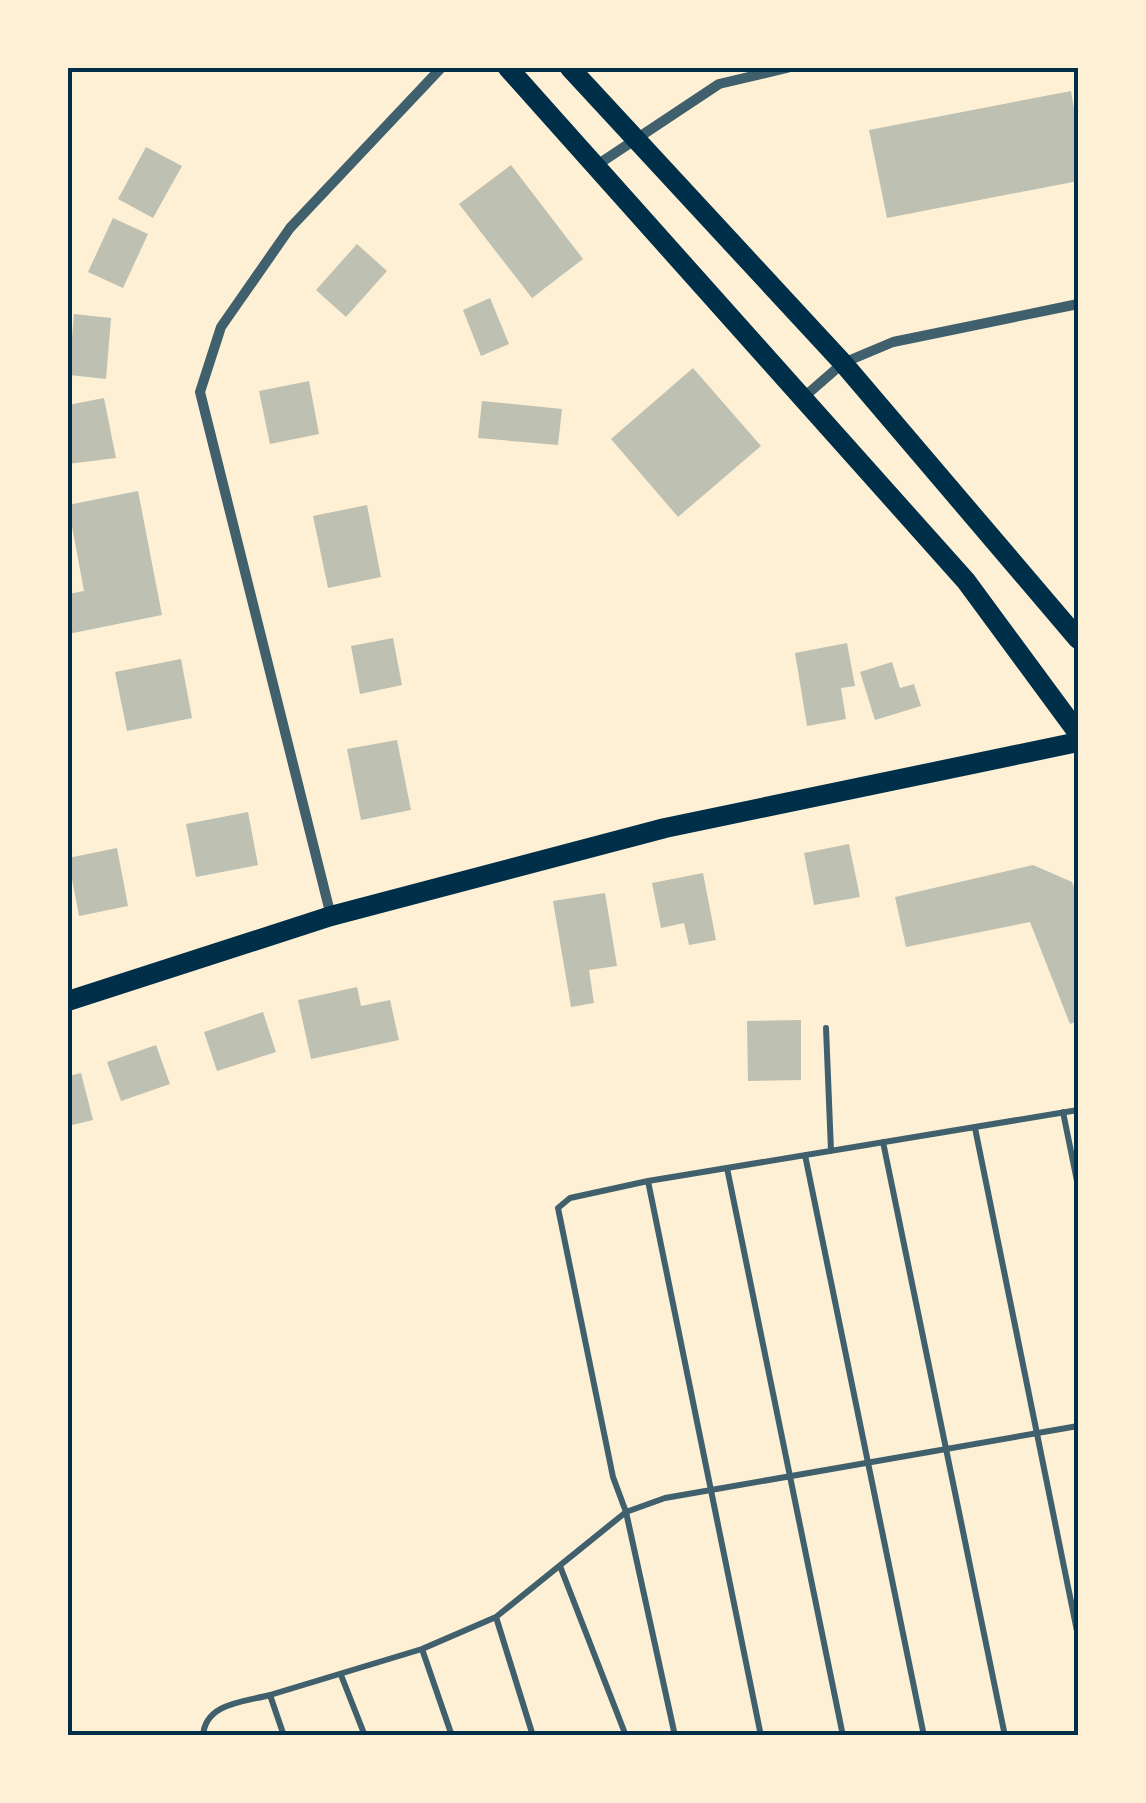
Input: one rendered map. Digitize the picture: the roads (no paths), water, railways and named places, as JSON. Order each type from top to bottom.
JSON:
[{"type":"main road","points":[[508,68],[966,581],[1078,733]]},
{"type":"main road","points":[[570,68],[843,363],[1078,640]]},
{"type":"main road","points":[[68,1001],[331,916],[665,828],[1078,742]]},
{"type":"street","points":[[331,916],[200,392],[221,328],[290,228],[441,68]]},
{"type":"street","points":[[597,165],[719,84],[787,68]]},
{"type":"street","points":[[804,396],[843,363],[893,342],[1078,304]]},
{"type":"lane","points":[[826,1028],[830,1151]]},
{"type":"lane","points":[[674,1736],[626,1512],[613,1477],[558,1208],[570,1198],[648,1181],[1078,1110]]},
{"type":"lane","points":[[1063,1112],[1078,1186]]},
{"type":"lane","points":[[976,1128],[1078,1636]]},
{"type":"lane","points":[[882,1142],[942,1447],[1005,1736]]},
{"type":"lane","points":[[805,1155],[924,1736]]},
{"type":"lane","points":[[727,1168],[843,1736]]},
{"type":"lane","points":[[648,1181],[760,1736]]},
{"type":"lane","points":[[203,1736],[204,1724],[218,1708],[422,1649],[496,1618],[626,1512],[711,1488],[1078,1426]]},
{"type":"lane","points":[[560,1566],[626,1736]]},
{"type":"lane","points":[[496,1618],[533,1736]]},
{"type":"lane","points":[[422,1649],[452,1736]]},
{"type":"lane","points":[[341,1675],[365,1736]]},
{"type":"lane","points":[[270,1695],[284,1736]]}]
